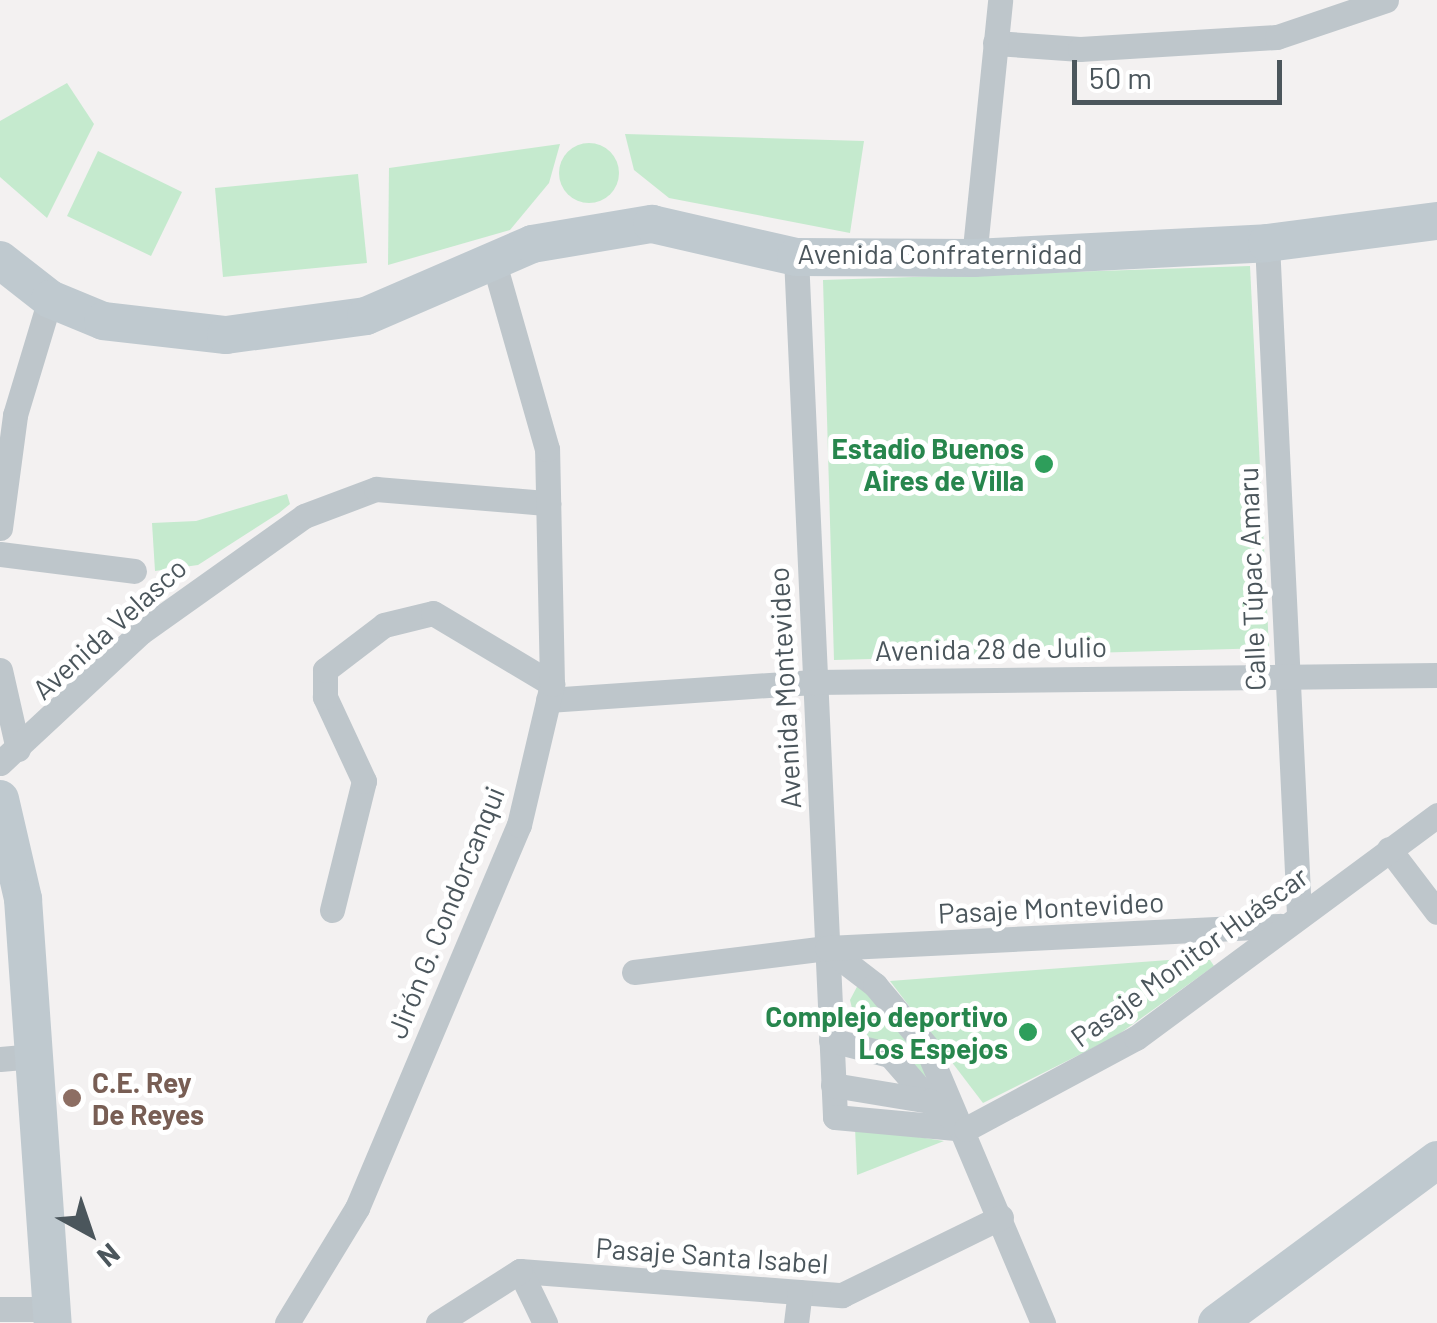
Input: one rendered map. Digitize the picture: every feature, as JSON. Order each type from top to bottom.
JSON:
[{"type":"street","points":[[974,258],[1000,0]]},
{"type":"street","points":[[996,42],[1080,49],[1277,37],[1386,0]]},
{"type":"street","name":"Avenida Confraternidad","points":[[0,260],[50,299],[158,332],[226,334],[366,316],[532,244],[652,224],[796,256],[974,258],[1267,243],[1437,221]]},
{"type":"street","name":"Calle Túpac Amaru","points":[[1267,243],[1284,672],[1289,919]]},
{"type":"street","name":"Avenida Montevideo","points":[[796,256],[835,1117],[966,1130]]},
{"type":"street","name":"Jirón G. Condorcanqui","points":[[288,1323],[357,1208],[511,843],[550,692],[548,502],[536,386],[494,263]]},
{"type":"street","points":[[0,528],[14,415],[50,299]]},
{"type":"street","name":"Avenida Velasco","points":[[9,756],[141,632],[304,516],[376,489],[548,502]]},
{"type":"street","points":[[0,554],[134,570]]},
{"type":"street","points":[[332,910],[364,781],[324,698],[325,670],[384,625],[434,613],[550,692]]},
{"type":"street","points":[[0,670],[9,756]]},
{"type":"street","name":"Avenida 28 de Julio","points":[[550,692],[1284,672],[1437,676]]},
{"type":"street","points":[[0,799],[23,899],[38,1056],[52,1316],[0,1309]]},
{"type":"street","name":"Pasaje Monitor Huáscar","points":[[966,1130],[1124,1046],[1289,919],[1437,815]]},
{"type":"street","points":[[1390,849],[1437,912]]},
{"type":"street","name":"Pasaje Montevideo","points":[[634,972],[827,948],[1289,919]]},
{"type":"street","points":[[827,948],[875,986],[926,1046],[966,1130],[1043,1323]]},
{"type":"street","points":[[831,1040],[890,1054],[930,1101],[966,1130]]},
{"type":"street","points":[[0,1059],[38,1056]]},
{"type":"street","points":[[833,1085],[930,1101]]},
{"type":"street","points":[[1218,1323],[1437,1160]]},
{"type":"street","name":"Pasaje Santa Isabel","points":[[520,1270],[801,1313],[1001,1218]]},
{"type":"street","points":[[438,1323],[520,1270],[545,1323]]},
{"type":"green space","points":[[67,83],[94,124],[47,218],[0,177],[0,121]]},
{"type":"green space","points":[[625,134],[864,141],[850,233],[669,198],[634,170]]},
{"type":"green space","points":[[589,143],[610,152],[619,173],[610,194],[589,203],[568,194],[559,173],[568,152]]},
{"type":"green space","points":[[560,144],[549,183],[510,230],[388,265],[389,168]]},
{"type":"green space","points":[[98,151],[182,192],[151,256],[67,216]]},
{"type":"green space","points":[[358,174],[367,263],[223,277],[215,188]]},
{"type":"green space","name":"Estadio Buenos Aires de Villa","points":[[1250,266],[1269,648],[834,660],[823,280]]},
{"type":"green space","points":[[287,494],[290,504],[279,513],[198,565],[155,571],[152,523],[196,521]]},
{"type":"green space","name":"Complejo deportivo Los Espejos","points":[[1208,957],[1214,966],[1115,1037],[983,1103],[890,981]]},
{"type":"green space","points":[[860,981],[927,1060],[925,1083],[901,1045],[868,1038],[856,1025],[850,1000]]},
{"type":"green space","points":[[855,1127],[944,1141],[857,1175]]},
{"type":"place","name":"Estadio Buenos Aires de Villa","points":[[1044,464]]},
{"type":"place","name":"Complejo deportivo Los Espejos","points":[[1028,1032]]},
{"type":"place","name":"C.E. Rey De Reyes","points":[[72,1098]]}]
